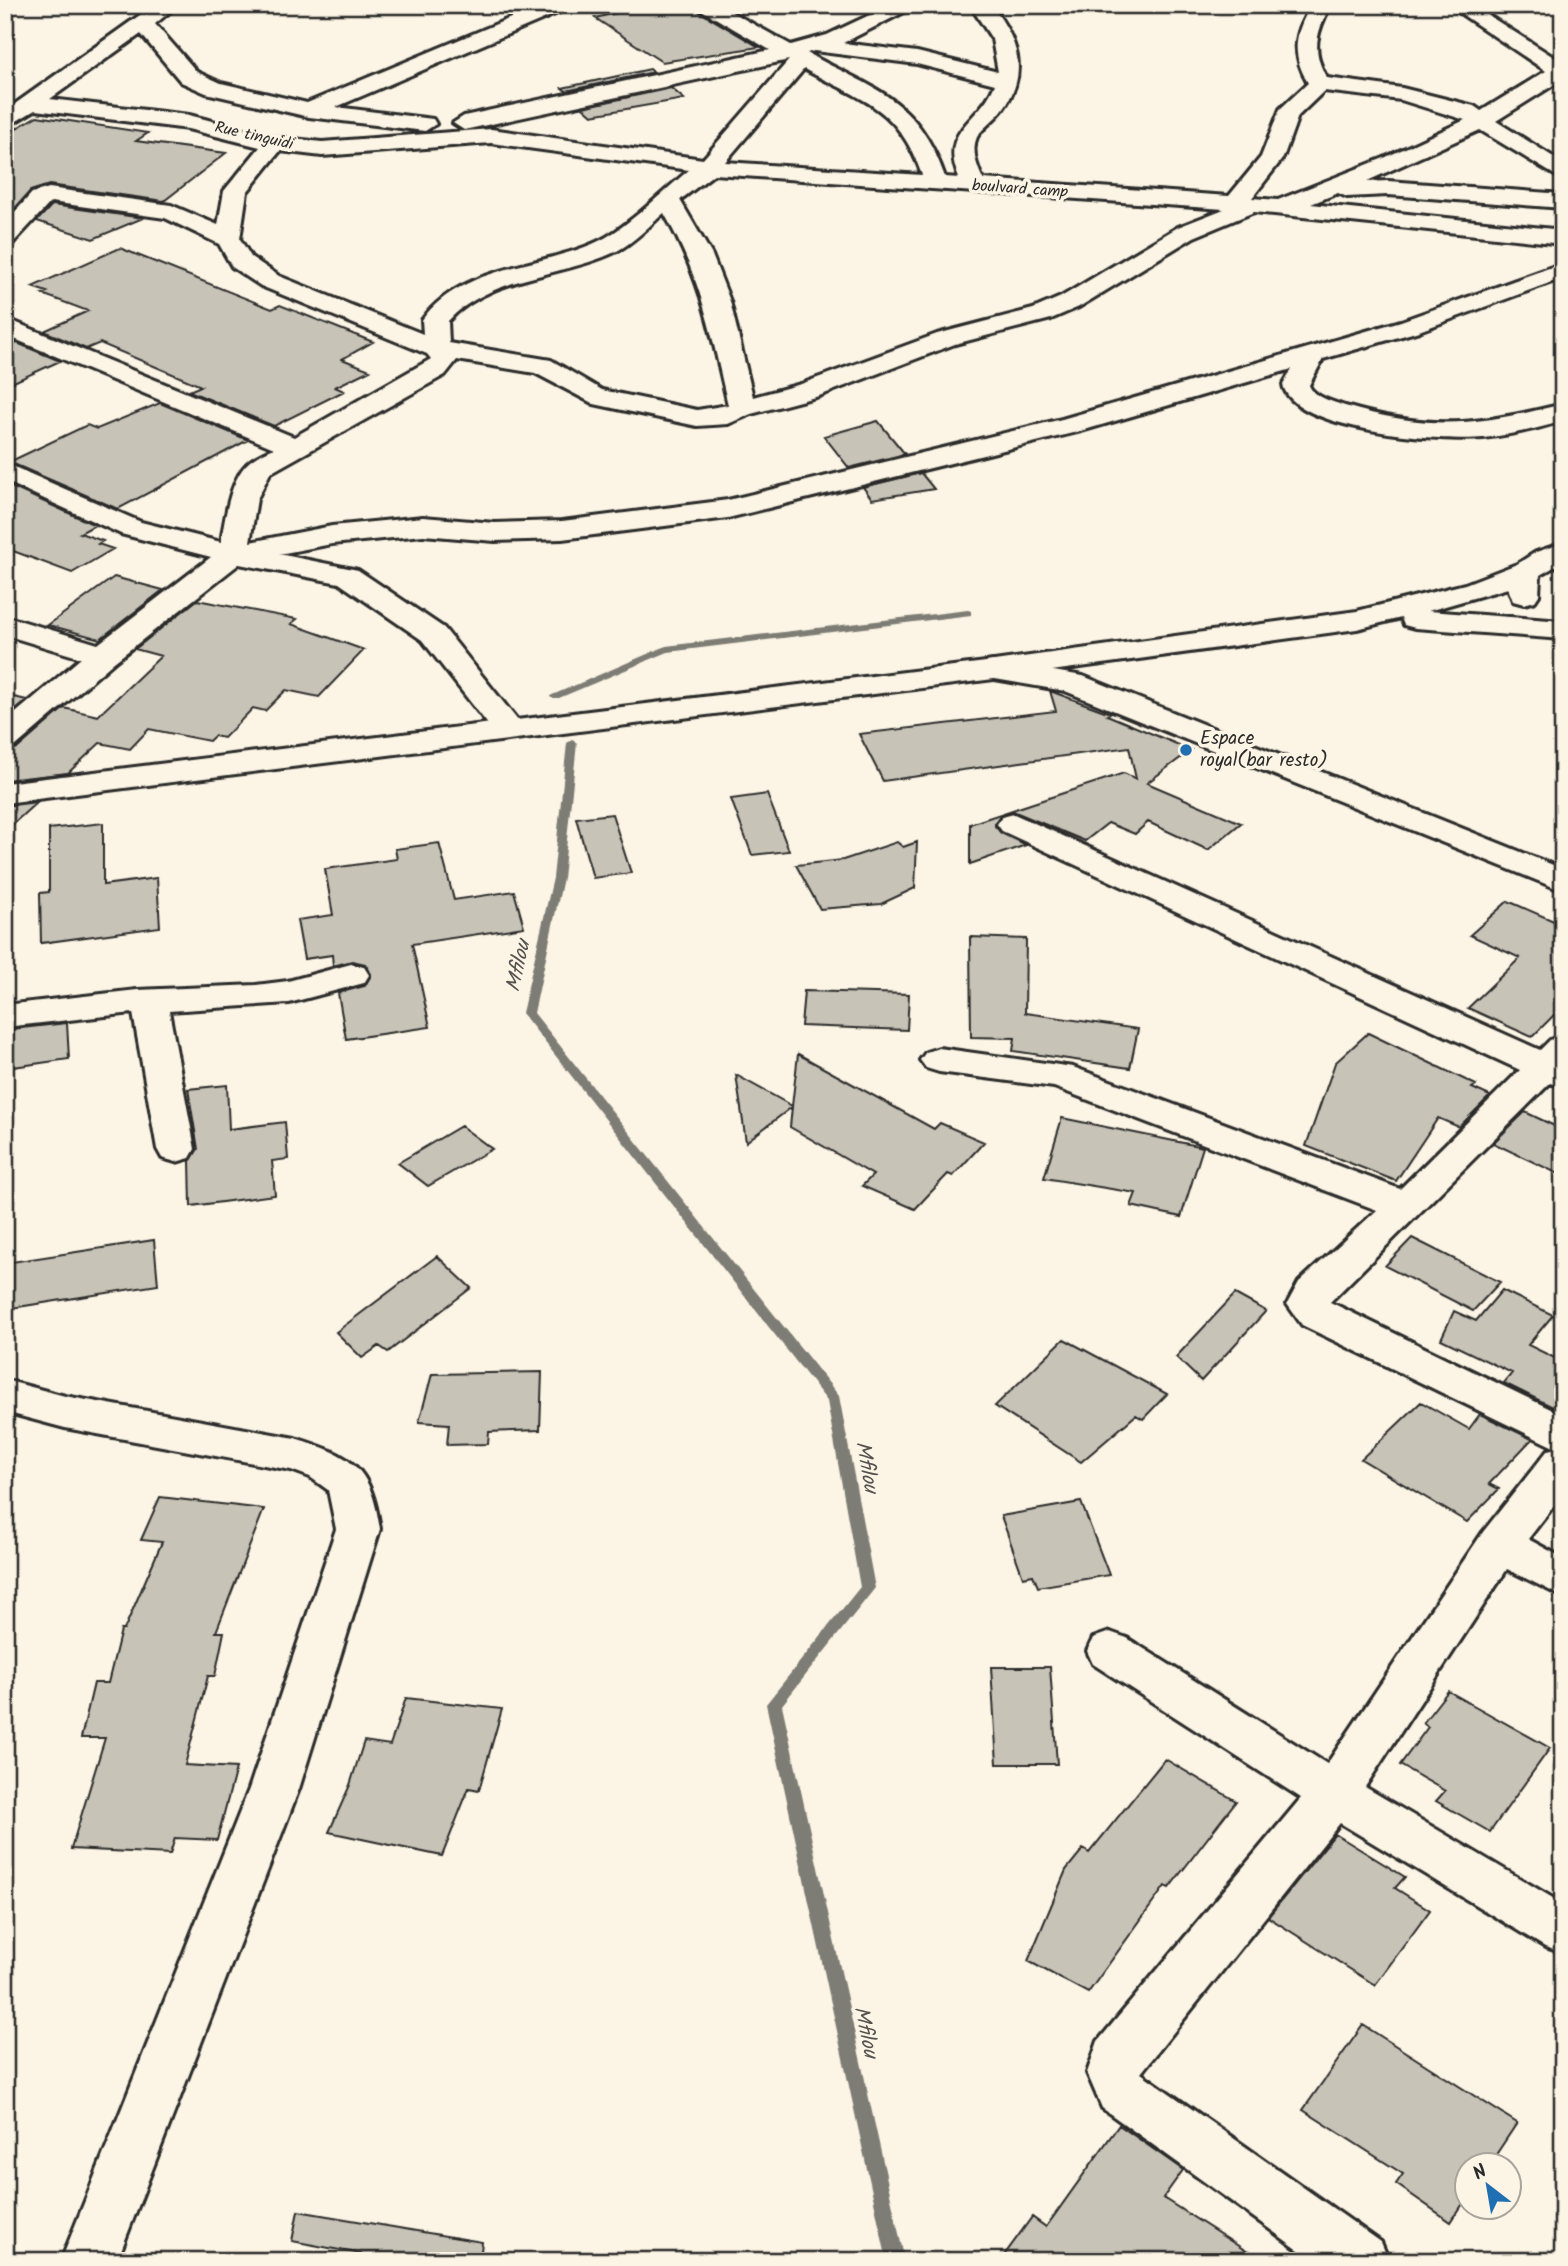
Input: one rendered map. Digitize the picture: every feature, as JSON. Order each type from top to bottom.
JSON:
[{"type":"street","points":[[5,121],[168,5]]},
{"type":"street","points":[[309,110],[560,5]]},
{"type":"street","points":[[704,5],[801,52],[907,120],[922,141],[936,183]]},
{"type":"street","points":[[143,23],[197,82],[309,110],[445,133],[801,52],[908,5]]},
{"type":"street","points":[[974,186],[964,163],[965,138],[998,100],[1006,80],[1010,58],[1007,43],[980,5]]},
{"type":"street","points":[[1319,84],[1305,61],[1303,48],[1307,28],[1321,5]]},
{"type":"street","points":[[1321,191],[1486,120],[1561,73],[1458,5]]},
{"type":"street","points":[[1527,51],[1551,45]]},
{"type":"street","points":[[801,52],[917,58],[1006,80]]},
{"type":"street","points":[[233,554],[243,499],[258,468],[293,446],[436,369],[445,359],[436,349],[435,320],[447,307],[477,289],[610,245],[709,166],[801,52]]},
{"type":"street","points":[[1319,84],[1402,94],[1450,105],[1486,120],[1563,173]]},
{"type":"street","points":[[1258,205],[1288,114],[1319,84]]},
{"type":"street","name":"Rue tinguidi","points":[[32,103],[198,123],[275,144],[322,149],[445,133],[478,137]]},
{"type":"street","name":"boulvard camp","points":[[478,137],[521,139],[603,154],[709,166],[1258,205],[1563,237]]},
{"type":"street","points":[[228,239],[236,191],[275,144]]},
{"type":"street","points":[[5,238],[40,198],[54,195],[171,212],[228,239],[241,262],[270,281],[436,349],[541,366],[594,396],[697,418],[728,416],[742,408],[810,390],[946,339],[1042,314],[1081,296],[1186,232],[1258,205],[1321,191],[1388,188],[1563,201]]},
{"type":"street","points":[[668,200],[700,255],[717,301],[742,408]]},
{"type":"street","points":[[5,739],[103,655],[233,554],[332,535],[410,527],[495,531],[562,530],[728,509],[1018,439],[1410,326],[1563,270]]},
{"type":"street","points":[[5,326],[293,446]]},
{"type":"street","points":[[1314,353],[1296,385],[1298,393],[1321,407],[1384,425],[1418,430],[1477,431],[1526,425],[1563,412]]},
{"type":"street","points":[[5,471],[131,528],[233,554],[348,576],[433,634],[508,729]]},
{"type":"street","points":[[5,793],[994,670],[1357,620],[1475,590],[1525,571],[1540,559],[1563,552]]},
{"type":"street","points":[[1525,571],[1521,584],[1524,597],[1535,610],[1563,628]]},
{"type":"street","points":[[1357,620],[1443,619],[1563,628]]},
{"type":"street","points":[[5,625],[103,655]]},
{"type":"street","points":[[994,670],[1072,683],[1563,881]]},
{"type":"street","points":[[1014,824],[1557,1063],[1314,1292],[1308,1304],[1317,1315],[1563,1434]]},
{"type":"street","points":[[5,1016],[149,1001],[278,994],[351,975]]},
{"type":"street","points":[[149,1001],[176,1149]]},
{"type":"street","points":[[939,1060],[1060,1076],[1406,1206]]},
{"type":"street","points":[[5,1396],[65,1412],[295,1454],[324,1463],[343,1475],[354,1499],[358,1530],[274,1789],[89,2261]]},
{"type":"street","points":[[1361,2261],[1121,2090],[1114,2073],[1117,2058],[1334,1794],[1499,1544],[1563,1462]]},
{"type":"street","points":[[1499,1544],[1563,1579]]},
{"type":"street","points":[[1110,1651],[1334,1794],[1563,1931]]},
{"type":"building","points":[[651,5],[688,5],[759,47],[662,62],[595,18]]},
{"type":"building","points":[[650,69],[654,72],[566,91],[562,88]]},
{"type":"building","points":[[671,88],[684,99],[592,115],[583,107]]},
{"type":"building","points":[[37,116],[148,133],[136,141],[226,153],[164,201],[49,185],[30,191],[11,213],[5,211],[5,135]]},
{"type":"building","points":[[52,205],[143,218],[93,239],[37,221]]},
{"type":"building","points":[[120,248],[272,309],[280,305],[373,342],[342,359],[370,370],[335,387],[344,391],[274,426],[189,391],[201,386],[100,343],[86,349],[44,331],[88,311],[42,294],[47,292],[32,287]]},
{"type":"building","points":[[17,343],[60,361],[5,386],[5,349]]},
{"type":"building","points":[[160,403],[248,440],[118,509],[9,462],[87,425],[97,429]]},
{"type":"building","points":[[878,421],[905,454],[849,468],[824,436]]},
{"type":"building","points":[[921,473],[934,489],[872,499],[863,487]]},
{"type":"building","points":[[5,484],[95,525],[80,533],[103,541],[98,544],[113,549],[72,573],[5,548]]},
{"type":"building","points":[[114,577],[163,590],[100,639],[48,625]]},
{"type":"building","points":[[197,600],[297,619],[291,624],[364,650],[319,697],[286,690],[265,711],[253,708],[224,738],[214,736],[209,741],[149,729],[130,749],[100,743],[68,773],[5,780],[5,751],[18,748],[64,708],[98,716],[161,656],[135,649]]},
{"type":"building","points":[[1050,691],[1110,713],[1107,715],[1191,750],[1147,783],[1241,823],[1208,850],[1148,822],[1135,834],[1108,823],[1085,841],[1013,811],[1000,815],[995,826],[1001,833],[1026,845],[970,864],[970,824],[1124,773],[1136,779],[1129,747],[883,781],[859,734],[1056,711]]},
{"type":"building","points":[[5,695],[27,700],[5,718]]},
{"type":"building","points":[[767,794],[789,851],[752,855],[731,799]]},
{"type":"building","points":[[37,802],[5,831],[5,806]]},
{"type":"building","points":[[612,814],[631,873],[593,878],[576,818]]},
{"type":"building","points":[[103,823],[103,885],[157,878],[160,927],[41,943],[40,893],[49,892],[49,829]]},
{"type":"building","points":[[897,842],[903,847],[917,842],[915,888],[881,904],[820,909],[796,865],[843,860]]},
{"type":"building","points":[[439,843],[454,900],[514,891],[524,927],[412,944],[430,1027],[346,1039],[338,993],[365,986],[371,974],[365,964],[352,961],[333,966],[332,955],[304,959],[297,920],[333,915],[325,869],[397,859],[395,849]]},
{"type":"building","points":[[1508,901],[1556,922],[1563,915],[1563,1006],[1532,1037],[1468,1008],[1520,958],[1470,935]]},
{"type":"building","points":[[970,937],[1026,939],[1025,1013],[1138,1029],[1130,1068],[1013,1051],[1015,1038],[971,1037]]},
{"type":"building","points":[[804,991],[909,994],[907,1030],[801,1026]]},
{"type":"building","points":[[67,1023],[69,1059],[13,1067],[12,1029]]},
{"type":"building","points":[[1368,1033],[1476,1085],[1472,1088],[1490,1096],[1459,1127],[1438,1118],[1396,1181],[1306,1146],[1335,1063]]},
{"type":"building","points":[[798,1054],[934,1129],[940,1123],[984,1142],[953,1176],[948,1174],[915,1209],[862,1186],[873,1175],[790,1127],[792,1107],[746,1142],[736,1075],[792,1106]]},
{"type":"building","points":[[227,1085],[229,1129],[285,1122],[288,1159],[272,1161],[275,1195],[191,1206],[190,1161],[198,1149],[188,1089]]},
{"type":"building","points":[[1525,1112],[1563,1130],[1563,1176],[1493,1143]]},
{"type":"building","points":[[1062,1118],[1203,1147],[1181,1217],[1131,1206],[1136,1193],[1044,1178]]},
{"type":"building","points":[[461,1126],[492,1149],[428,1186],[398,1163]]},
{"type":"building","points":[[1412,1238],[1500,1282],[1473,1311],[1385,1266]]},
{"type":"building","points":[[154,1240],[158,1285],[5,1309],[5,1263]]},
{"type":"building","points":[[437,1256],[471,1288],[388,1352],[379,1346],[362,1358],[336,1332]]},
{"type":"building","points":[[1502,1290],[1553,1315],[1528,1345],[1563,1362],[1563,1402],[1557,1409],[1504,1383],[1512,1373],[1441,1339],[1454,1311],[1476,1321]]},
{"type":"building","points":[[1235,1294],[1266,1311],[1201,1381],[1176,1357]]},
{"type":"building","points":[[1064,1339],[1167,1394],[1143,1419],[1136,1415],[1081,1462],[995,1406]]},
{"type":"building","points":[[542,1372],[540,1430],[489,1432],[488,1444],[447,1445],[449,1424],[419,1422],[432,1374]]},
{"type":"building","points":[[1421,1402],[1469,1429],[1480,1414],[1532,1439],[1489,1484],[1499,1489],[1467,1522],[1361,1459]]},
{"type":"building","points":[[160,1497],[264,1509],[216,1632],[224,1632],[215,1676],[208,1676],[185,1765],[236,1768],[217,1840],[175,1838],[170,1854],[71,1849],[105,1738],[81,1738],[94,1683],[108,1683],[121,1630],[124,1630],[162,1542],[141,1540]]},
{"type":"building","points":[[1081,1502],[1109,1575],[1038,1587],[1033,1575],[1023,1577],[1001,1516]]},
{"type":"building","points":[[991,1667],[1050,1667],[1057,1764],[997,1764]]},
{"type":"building","points":[[1448,1691],[1550,1748],[1490,1832],[1436,1801],[1445,1791],[1400,1765],[1428,1727],[1423,1723]]},
{"type":"building","points":[[406,1698],[502,1709],[479,1790],[469,1788],[442,1856],[329,1832],[350,1785],[364,1741],[390,1745]]},
{"type":"building","points":[[1165,1759],[1236,1801],[1169,1888],[1165,1886],[1088,1993],[1028,1961],[1066,1870],[1083,1849],[1089,1853]]},
{"type":"building","points":[[1335,1834],[1405,1877],[1395,1888],[1430,1910],[1375,1985],[1268,1917]]},
{"type":"building","points":[[1363,2025],[1517,2123],[1499,2150],[1452,2150],[1451,2222],[1396,2184],[1403,2174],[1303,2110]]},
{"type":"building","points":[[1119,2125],[1183,2170],[1163,2198],[1262,2261],[1000,2261],[1032,2217],[1046,2227]]},
{"type":"building","points":[[298,2211],[482,2242],[480,2261],[359,2261],[361,2254],[292,2241]]},
{"type":"waterway","name":"Mfilou","points":[[555,696],[666,649],[968,613]]},
{"type":"waterway","name":"Mfilou","points":[[572,743],[558,878],[528,1013],[834,1400],[868,1588],[774,1704],[896,2261]]},
{"type":"place","name":"Espace royal(bar resto)","points":[[1186,750]]}]
